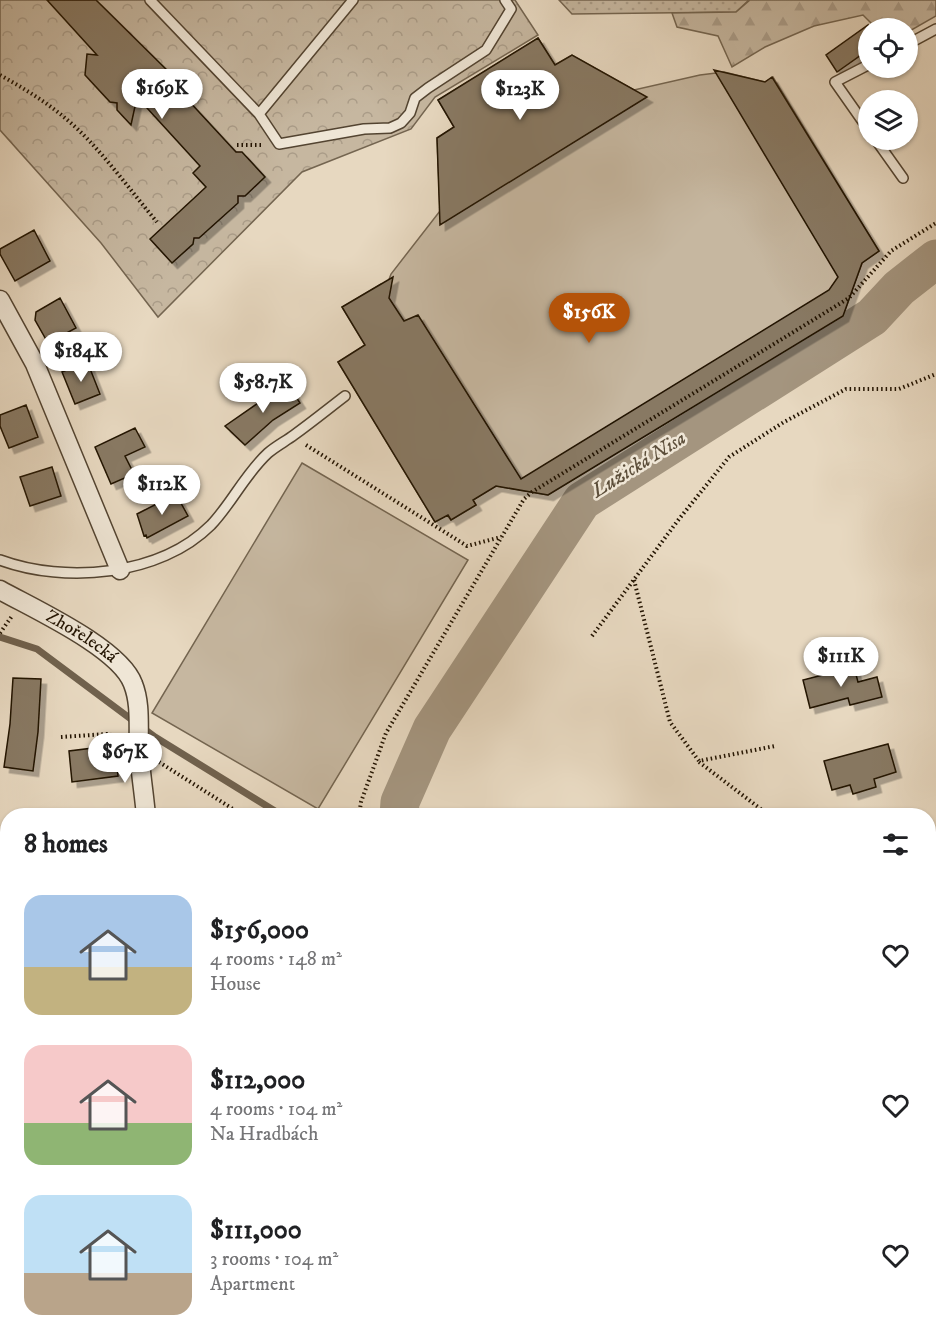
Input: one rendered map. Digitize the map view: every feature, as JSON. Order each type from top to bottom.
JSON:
[{"type":"street","points":[[0,300],[34,364],[120,570]]},
{"type":"street","name":"Zhořelecká","points":[[0,590],[79,634],[113,656],[122,666],[133,683],[138,706],[139,749],[146,808]]},
{"type":"lane","points":[[150,0],[259,114],[279,144],[364,129],[390,128],[401,123],[410,113],[415,98],[428,87],[486,50],[511,9],[505,0]]},
{"type":"lane","points":[[259,114],[353,0]]},
{"type":"lane","points":[[918,39],[936,29]]},
{"type":"lane","points":[[858,69],[835,82],[858,115]]},
{"type":"lane","points":[[883,150],[903,178]]},
{"type":"lane","points":[[0,560],[21,568],[46,572],[120,570],[173,553],[190,543],[212,524],[243,481],[268,453],[345,396]]},
{"type":"path","points":[[0,75],[37,96],[67,119],[118,174],[157,222]]},
{"type":"path","points":[[237,145],[279,144]]},
{"type":"path","points":[[361,808],[386,733],[524,499],[849,298],[891,251],[936,223]]},
{"type":"path","points":[[592,636],[678,519],[729,457],[784,422],[846,389],[898,389],[936,374]]},
{"type":"path","points":[[293,436],[467,546],[501,537]]},
{"type":"path","points":[[634,579],[670,722],[699,761],[760,808]]},
{"type":"path","points":[[61,737],[107,734],[117,736],[231,808]]},
{"type":"path","points":[[699,761],[776,746]]},
{"type":"green space","points":[[0,0],[515,0],[538,35],[435,97],[411,129],[302,172],[158,317],[101,243],[0,130]]},
{"type":"green space","points":[[559,0],[749,0],[736,12],[572,14]]},
{"type":"green space","points":[[750,0],[936,0],[936,16],[918,26],[918,18],[866,18],[863,15],[814,26],[765,47],[732,67],[718,36],[677,27],[672,13],[736,12]]},
{"type":"green space","points":[[538,38],[555,65],[572,55],[634,90],[724,72],[765,82],[773,77],[879,251],[862,263],[843,316],[548,495],[496,486],[473,500],[476,505],[451,520],[447,515],[435,522],[338,362],[365,345],[342,307],[381,284],[385,290],[391,274],[440,211],[437,138],[454,127],[438,100]]},
{"type":"green space","points":[[302,463],[468,560],[319,808],[152,713]]},
{"type":"building","points":[[47,0],[96,0],[175,78],[174,85],[236,152],[242,152],[265,177],[245,196],[238,196],[238,203],[199,238],[194,238],[193,244],[172,263],[150,239],[206,187],[193,173],[200,166],[137,97],[131,125],[117,110],[117,103],[110,102],[85,75],[87,54],[97,55]]},
{"type":"building","points":[[858,32],[858,57],[837,72],[826,55]]},
{"type":"building","points":[[538,38],[555,65],[572,55],[647,97],[440,225],[437,138],[454,127],[438,100]]},
{"type":"building","points":[[714,70],[765,82],[772,77],[879,251],[862,263],[843,316],[548,495],[496,486],[473,500],[476,505],[451,520],[448,515],[435,522],[338,362],[365,345],[342,307],[393,277],[389,298],[404,321],[418,315],[521,479],[829,290],[838,277]]},
{"type":"building","points":[[34,230],[50,261],[15,281],[0,254],[0,249]]},
{"type":"building","points":[[60,298],[76,328],[48,343],[35,320],[36,312]]},
{"type":"building","points":[[87,361],[100,394],[75,404],[62,372]]},
{"type":"building","points":[[287,383],[300,403],[273,420],[245,445],[225,426]]},
{"type":"building","points":[[26,405],[38,437],[9,448],[0,426],[0,415]]},
{"type":"building","points":[[135,428],[145,447],[125,456],[134,474],[111,484],[95,447]]},
{"type":"building","points":[[52,467],[61,496],[30,506],[20,477]]},
{"type":"building","points":[[176,494],[188,516],[147,538],[146,535],[144,536],[137,514]]},
{"type":"building","points":[[854,667],[858,682],[877,677],[882,697],[850,705],[848,698],[810,708],[803,680]]},
{"type":"building","points":[[13,678],[41,679],[33,771],[4,767]]},
{"type":"building","points":[[114,740],[118,776],[72,782],[69,751],[93,748],[93,742]]},
{"type":"building","points":[[888,744],[896,772],[874,779],[876,787],[853,794],[850,785],[832,790],[824,761]]},
{"type":"waterway","name":"Lužická Nisa","points":[[400,808],[400,802],[432,729],[582,501],[872,317],[899,288],[936,259]]},
{"type":"waterway","points":[[0,637],[37,649],[155,737],[270,808]]}]
